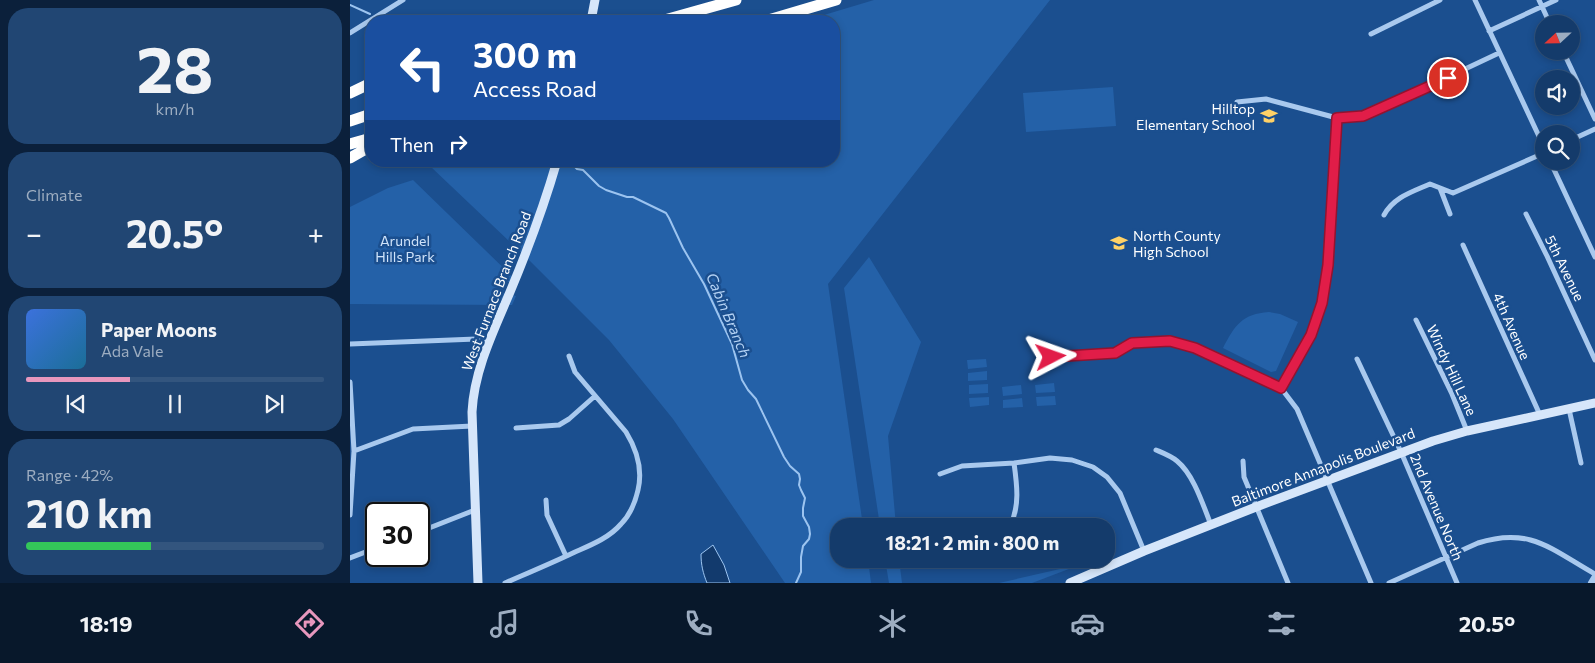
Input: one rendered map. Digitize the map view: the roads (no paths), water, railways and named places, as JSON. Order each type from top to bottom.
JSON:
[{"type":"highway","points":[[682,15],[736,0]]},
{"type":"highway","points":[[698,15],[745,0]]},
{"type":"highway","points":[[785,15],[836,0]]},
{"type":"highway","points":[[350,93],[365,86]]},
{"type":"highway","points":[[350,121],[365,116]]},
{"type":"highway","points":[[350,144],[365,140]]},
{"type":"highway","points":[[350,158],[365,149]]},
{"type":"main road","points":[[592,15],[595,0]]},
{"type":"main road","name":"West Furnace Branch Road","points":[[478,583],[472,426],[474,388],[489,343],[542,208],[555,167]]},
{"type":"main road","name":"Baltimore Annapolis Boulevard","points":[[1070,583],[1144,551],[1401,452],[1467,431],[1595,403]]},
{"type":"street","points":[[379,15],[403,0]]},
{"type":"street","points":[[1371,34],[1440,0]]},
{"type":"street","points":[[1475,0],[1535,128]]},
{"type":"street","points":[[1539,0],[1546,15]]},
{"type":"street","points":[[1489,31],[1556,0]]},
{"type":"street","points":[[350,33],[365,24]]},
{"type":"street","points":[[1237,102],[1266,99],[1337,118],[1363,116],[1500,53]]},
{"type":"street","points":[[1567,60],[1595,119]]},
{"type":"street","points":[[1281,388],[1311,335],[1322,303],[1328,265],[1337,118]]},
{"type":"street","points":[[1580,136],[1595,129]]},
{"type":"street","points":[[1384,215],[1389,206],[1396,200],[1430,184],[1453,193],[1535,157]]},
{"type":"street","points":[[1554,170],[1595,257]]},
{"type":"street","points":[[1440,188],[1450,214]]},
{"type":"street","name":"5th Avenue","points":[[1526,214],[1595,360]]},
{"type":"street","name":"4th Avenue","points":[[1463,245],[1540,416]]},
{"type":"street","name":"Windy Hill Lane","points":[[1416,320],[1467,431]]},
{"type":"street","points":[[350,344],[476,339],[489,343]]},
{"type":"street","points":[[1051,357],[1115,353],[1132,343],[1170,341],[1195,348],[1281,388],[1296,409],[1371,583]]},
{"type":"street","points":[[505,583],[602,540],[620,526],[629,514],[635,501],[640,480],[639,461],[632,442],[626,432],[575,372],[569,356]]},
{"type":"street","name":"2nd Avenue North","points":[[1357,359],[1401,452],[1457,583]]},
{"type":"street","points":[[350,382],[354,451],[350,515]]},
{"type":"street","points":[[516,428],[559,425],[569,419],[595,396]]},
{"type":"street","points":[[1569,409],[1581,463]]},
{"type":"street","points":[[354,451],[412,429],[472,426]]},
{"type":"street","points":[[1156,450],[1176,460],[1184,468],[1190,477],[1211,525]]},
{"type":"street","points":[[940,474],[962,466],[1014,463],[1050,458],[1072,460],[1093,467],[1107,477],[1120,493],[1144,551]]},
{"type":"street","points":[[1243,461],[1244,477],[1288,583]]},
{"type":"street","points":[[1014,463],[1017,485],[1017,508],[1014,518]]},
{"type":"street","points":[[546,500],[547,515],[566,556]]},
{"type":"street","points":[[430,528],[475,510]]},
{"type":"street","points":[[1389,583],[1491,539],[1518,537],[1539,542],[1595,574]]},
{"type":"street","points":[[350,558],[365,552]]},
{"type":"street","points":[[1592,583],[1595,578]]},
{"type":"waterway","name":"Cabin Branch","points":[[350,5],[370,14]]},
{"type":"waterway","name":"Cabin Branch","points":[[575,167],[583,170],[599,186],[606,190],[627,197],[633,197],[666,213],[669,218],[683,248],[704,284],[732,344],[742,380],[756,399],[784,457],[799,474],[799,485],[805,498],[803,516],[809,527],[810,534],[809,539],[803,546],[801,572],[796,583]]},
{"type":"place","name":"Hilltop Elementary School","points":[[1269,116]]},
{"type":"place","name":"North County High School","points":[[1119,243]]},
{"type":"park label","name":"Arundel Hills Park","points":[[405,248]]}]
